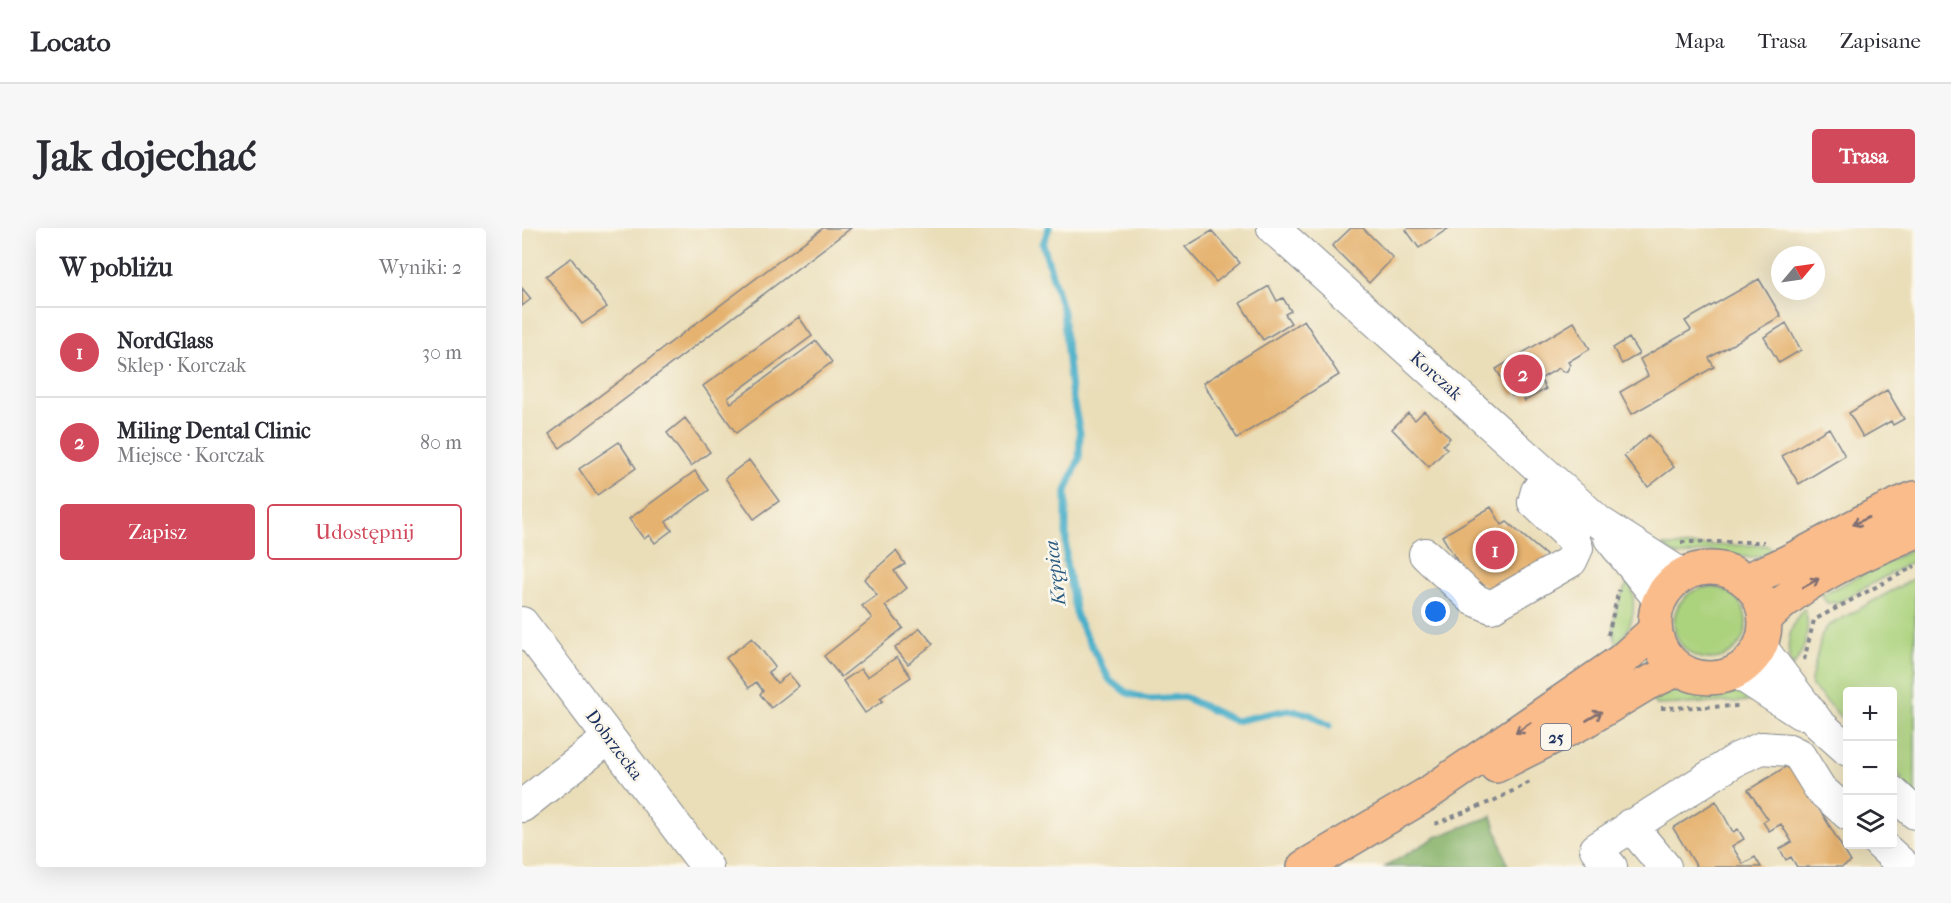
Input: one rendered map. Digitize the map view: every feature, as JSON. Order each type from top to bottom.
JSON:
[{"type":"main road","points":[[1744,580],[1776,567],[1851,526],[1915,498]]},
{"type":"main road","points":[[1762,633],[1798,591],[1873,550],[1915,532]]},
{"type":"main road","points":[[1720,569],[1744,580],[1758,597],[1762,633],[1755,656],[1737,672],[1714,679],[1695,677],[1678,669],[1667,659],[1654,631],[1659,599],[1665,590],[1682,575],[1695,570],[1720,569]]},
{"type":"main road","name":"25","points":[[1304,867],[1427,794],[1622,660],[1654,631]]},
{"type":"main road","name":"25","points":[[1427,794],[1540,746],[1646,684],[1678,669]]},
{"type":"street","name":"Korczak","points":[[1273,228],[1599,522],[1682,575]]},
{"type":"street","points":[[1425,554],[1473,599],[1491,607],[1561,567],[1576,555],[1577,548],[1574,540],[1534,502],[1537,491],[1550,478]]},
{"type":"street","name":"Korczak","points":[[1599,522],[1627,561],[1659,599]]},
{"type":"street","name":"Dobrzecka","points":[[522,623],[707,867]]},
{"type":"street","points":[[1762,633],[1778,686],[1779,701],[1819,724],[1843,746]]},
{"type":"street","points":[[1737,672],[1778,686]]},
{"type":"street","points":[[522,806],[609,738]]},
{"type":"street","points":[[1611,867],[1596,849],[1630,825],[1739,758],[1762,748],[1779,747],[1798,755],[1820,789],[1843,810]]},
{"type":"street","points":[[1896,795],[1915,813]]},
{"type":"street","points":[[1630,825],[1665,867]]},
{"type":"street","points":[[1885,849],[1905,867]]},
{"type":"path","points":[[1654,710],[1758,705],[1804,659],[1814,620],[1915,566]]},
{"type":"path","points":[[1427,827],[1495,800],[1541,776]]},
{"type":"green space","points":[[1662,546],[1769,546],[1773,553],[1750,558],[1710,551],[1678,556]]},
{"type":"green space","points":[[1915,548],[1915,560],[1839,602],[1827,603],[1821,595]]},
{"type":"green space","points":[[1915,578],[1915,799],[1898,783],[1902,778],[1897,773],[1897,687],[1843,687],[1843,720],[1812,686],[1811,680],[1822,634],[1828,626]]},
{"type":"green space","points":[[1629,581],[1633,598],[1633,614],[1628,630],[1617,644],[1614,621]]},
{"type":"green space","points":[[1717,587],[1736,597],[1744,609],[1746,623],[1744,637],[1736,649],[1724,657],[1703,659],[1684,649],[1676,637],[1674,616],[1684,597],[1696,589]]},
{"type":"green space","points":[[1804,609],[1807,623],[1806,639],[1792,667],[1789,652],[1790,636],[1795,622]]},
{"type":"green space","points":[[1669,690],[1711,694],[1736,690],[1755,695],[1754,701],[1657,705],[1649,697]]},
{"type":"green space","points":[[1492,816],[1508,867],[1385,867],[1436,837]]},
{"type":"building","points":[[823,228],[851,228],[560,448],[549,434]]},
{"type":"building","points":[[1351,228],[1363,228],[1393,258],[1369,283],[1332,246]]},
{"type":"building","points":[[1409,228],[1449,228],[1419,248],[1406,230]]},
{"type":"building","points":[[1212,231],[1240,263],[1216,282],[1185,247]]},
{"type":"building","points":[[571,258],[607,307],[582,324],[546,276]]},
{"type":"building","points":[[1759,279],[1781,316],[1709,358],[1714,367],[1632,414],[1620,392],[1648,376],[1640,359],[1691,330],[1685,321]]},
{"type":"building","points":[[1269,286],[1277,301],[1283,298],[1291,311],[1285,314],[1291,323],[1263,340],[1240,303]]},
{"type":"building","points":[[522,288],[531,299],[522,306]]},
{"type":"building","points":[[799,317],[812,336],[728,398],[731,403],[816,341],[832,362],[736,433],[703,386]]},
{"type":"building","points":[[1304,320],[1339,375],[1237,438],[1203,383]]},
{"type":"building","points":[[1574,322],[1590,349],[1568,362],[1570,365],[1567,371],[1563,372],[1559,368],[1540,379],[1546,389],[1525,401],[1520,391],[1512,396],[1496,369]]},
{"type":"building","points":[[1786,323],[1801,350],[1779,363],[1764,337]]},
{"type":"building","points":[[1629,338],[1639,354],[1622,364],[1613,348]]},
{"type":"building","points":[[1887,390],[1904,419],[1893,425],[1891,421],[1863,437],[1849,413]]},
{"type":"building","points":[[1424,411],[1450,438],[1443,445],[1447,449],[1429,467],[1392,429],[1408,413],[1415,420]]},
{"type":"building","points":[[685,418],[710,452],[691,466],[667,433]]},
{"type":"building","points":[[1829,428],[1845,456],[1799,484],[1782,456]]},
{"type":"building","points":[[1649,435],[1674,467],[1648,487],[1624,456]]},
{"type":"building","points":[[619,442],[636,468],[597,495],[579,469]]},
{"type":"building","points":[[749,460],[779,501],[754,519],[725,478]]},
{"type":"building","points":[[695,471],[709,490],[666,522],[672,530],[655,543],[649,535],[644,539],[629,519]]},
{"type":"building","points":[[1491,507],[1502,525],[1507,522],[1555,563],[1497,598],[1480,582],[1473,587],[1442,536]]},
{"type":"building","points":[[896,551],[905,564],[894,571],[907,588],[885,606],[903,628],[841,677],[824,656],[872,618],[862,606],[877,595],[864,579]]},
{"type":"building","points":[[920,628],[933,644],[908,664],[895,648]]},
{"type":"building","points":[[752,638],[775,667],[768,672],[777,683],[789,674],[799,686],[771,708],[760,694],[763,691],[756,682],[749,688],[726,658]]},
{"type":"building","points":[[897,657],[911,677],[880,698],[883,701],[865,713],[843,681],[861,669],[867,677]]},
{"type":"building","points":[[1792,763],[1851,862],[1842,867],[1797,867],[1791,857],[1786,860],[1780,849],[1792,842],[1781,824],[1769,831],[1763,822],[1768,819],[1748,790]]},
{"type":"building","points":[[1716,801],[1733,832],[1738,829],[1744,839],[1732,846],[1743,864],[1755,857],[1761,867],[1697,867],[1673,828]]},
{"type":"waterway","name":"Krępica","points":[[1049,228],[1043,244],[1063,312],[1071,390],[1080,433],[1079,459],[1066,491],[1066,562],[1077,618],[1109,679],[1127,693],[1148,699],[1184,697],[1235,721],[1288,710],[1309,714],[1329,726]]},
{"type":"place","name":"Miling Dental Clinic","points":[[1523,374]]},
{"type":"place","name":"NordGlass","points":[[1495,550]]}]
